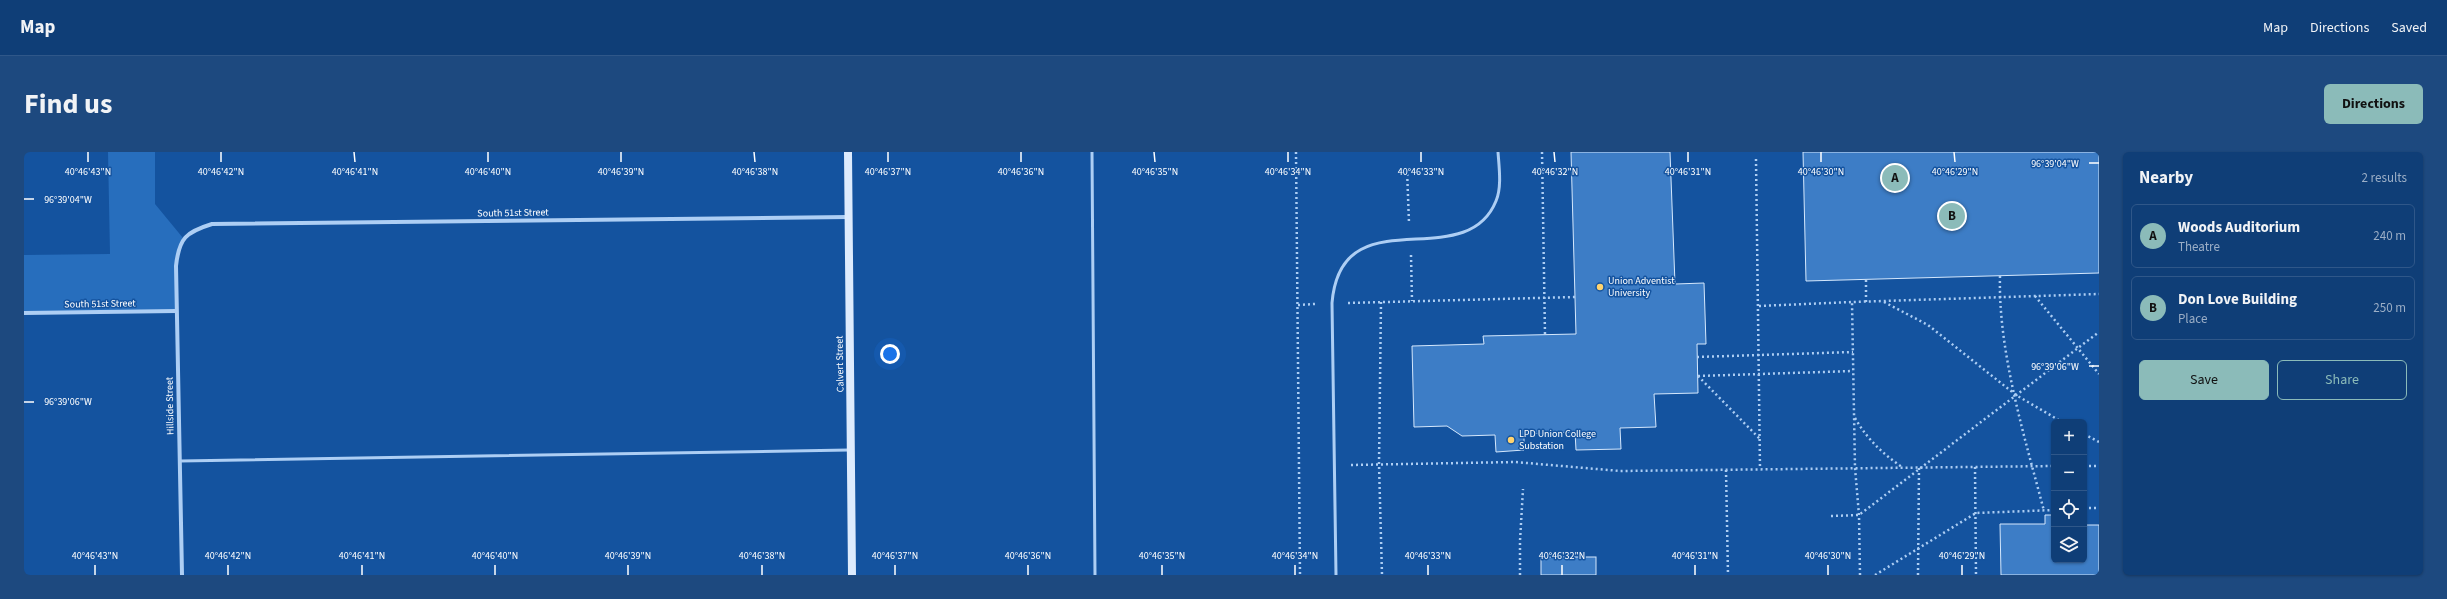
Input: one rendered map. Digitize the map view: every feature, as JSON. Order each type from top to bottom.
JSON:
[{"type":"street","name":"Calvert Street","points":[[848,152],[852,575]]},
{"type":"street","name":"South 51st Street","points":[[183,238],[194,230],[212,224],[848,217]]},
{"type":"street","name":"Hillside Street","points":[[182,575],[176,266],[178,250],[183,238]]},
{"type":"street","name":"South 51st Street","points":[[24,313],[176,311]]},
{"type":"lane","points":[[1092,152],[1095,575]]},
{"type":"lane","points":[[1336,575],[1332,304],[1334,284],[1341,267],[1352,256],[1370,244],[1410,238],[1452,236],[1481,222],[1496,200],[1498,152]]},
{"type":"lane","points":[[180,461],[851,450]]},
{"type":"path","points":[[1296,152],[1300,575]]},
{"type":"path","points":[[1542,152],[1543,298],[1545,335]]},
{"type":"path","points":[[1756,159],[1760,355],[1760,469]]},
{"type":"path","points":[[1407,169],[1412,301]]},
{"type":"path","points":[[2000,276],[1999,298],[2006,351],[2032,466],[2044,511]]},
{"type":"path","points":[[1866,280],[1866,302]]},
{"type":"path","points":[[1759,306],[2099,294]]},
{"type":"path","points":[[2035,296],[2099,374]]},
{"type":"path","points":[[1298,305],[1575,297]]},
{"type":"path","points":[[1381,302],[1379,464],[1382,575]]},
{"type":"path","points":[[1852,302],[1855,468],[1859,515],[1860,575]]},
{"type":"path","points":[[1883,302],[1928,325],[2016,395],[2057,419]]},
{"type":"path","points":[[1831,516],[1859,515],[2099,332]]},
{"type":"path","points":[[1697,357],[1853,352]]},
{"type":"path","points":[[1760,439],[1698,376],[1853,371]]},
{"type":"path","points":[[1854,417],[1863,432],[1876,446],[1903,468]]},
{"type":"path","points":[[2087,436],[2099,442]]},
{"type":"path","points":[[1335,465],[1515,462],[1620,471],[2051,466]]},
{"type":"path","points":[[2087,466],[2099,466]]},
{"type":"path","points":[[1975,467],[1976,575]]},
{"type":"path","points":[[1918,575],[1917,549],[1919,468]]},
{"type":"path","points":[[1726,470],[1728,575]]},
{"type":"path","points":[[1520,575],[1523,489]]},
{"type":"path","points":[[2087,508],[2099,508]]},
{"type":"path","points":[[1874,575],[1976,513],[2051,510]]},
{"type":"shaded area","points":[[108,152],[155,152],[155,204],[183,238],[178,250],[176,311],[24,313],[24,255],[110,254]]},
{"type":"building","points":[[1571,152],[1670,152],[1675,284],[1704,283],[1706,344],[1697,344],[1698,393],[1654,394],[1656,427],[1620,428],[1621,449],[1576,450],[1575,432],[1524,434],[1524,450],[1496,452],[1495,435],[1462,436],[1447,426],[1414,427],[1412,346],[1484,344],[1483,336],[1576,334]]},
{"type":"building","points":[[1803,152],[2099,152],[2099,273],[1806,281]]},
{"type":"building","points":[[2045,515],[2051,515],[2051,563],[2087,563],[2087,525],[2099,525],[2099,575],[2001,575],[2000,524],[2045,524]]},
{"type":"building","points":[[1541,557],[1596,557],[1596,575],[1541,575]]},
{"type":"place","name":"Woods Auditorium","points":[[1895,178]]},
{"type":"place","name":"Don Love Building","points":[[1952,216]]},
{"type":"place","name":"Union Adventist University","points":[[1600,287]]},
{"type":"place","name":"LPD Union College Substation","points":[[1511,440]]}]
